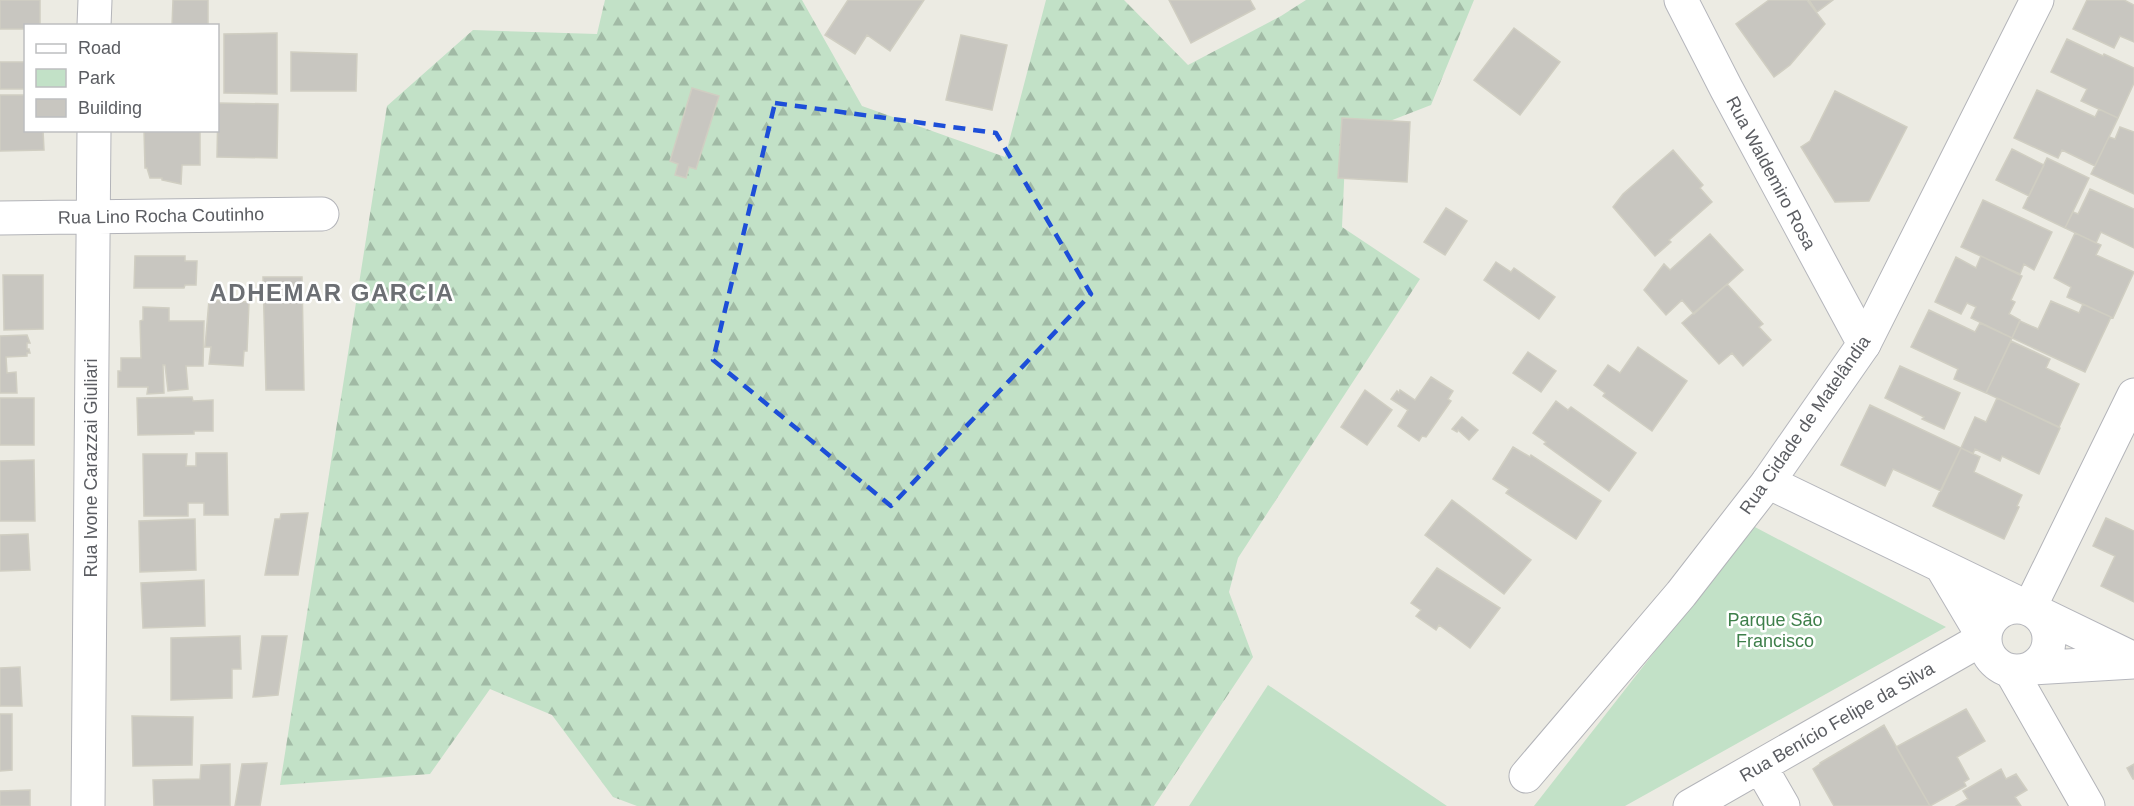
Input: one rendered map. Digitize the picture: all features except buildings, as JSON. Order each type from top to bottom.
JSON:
[{"type":"street","points":[[94,0],[94,24]]},
{"type":"street","name":"Rua Waldemiro Rosa","points":[[1681,0],[1864,344]]},
{"type":"street","name":"Rua Cidade de Matelândia","points":[[1526,776],[1681,594],[1768,482],[1864,344],[2037,0]]},
{"type":"street","name":"Rua Ivone Carazzai Giuliari","points":[[88,806],[94,132]]},
{"type":"street","name":"Rua Lino Rocha Coutinho","points":[[0,218],[322,214]]},
{"type":"street","points":[[2029,609],[2134,395]]},
{"type":"street","points":[[1768,482],[2134,661]]},
{"type":"street","points":[[1942,567],[1984,638],[1989,656],[1995,663],[2022,669],[2134,661]]},
{"type":"street","points":[[1984,638],[1985,629],[1990,621],[2003,609],[2012,607],[2029,609],[2038,615],[2045,623],[2049,633],[2049,643],[2046,653],[2022,669]]},
{"type":"street","name":"Rua Benício Felipe da Silva","points":[[1690,806],[1984,638]]},
{"type":"street","points":[[2022,669],[2088,806]]},
{"type":"street","points":[[1760,766],[1783,806]]},
{"type":"highlighted area","points":[[775,103],[996,133],[1091,294],[891,506],[713,360]]},
{"type":"green space","points":[[605,0],[802,0],[862,106],[1005,157],[1046,0],[1124,0],[1188,65],[1281,16],[1306,0],[1474,0],[1431,105],[1346,138],[1342,227],[1420,279],[1238,558],[1229,592],[1253,657],[1154,806],[637,806],[613,797],[552,715],[490,689],[430,774],[280,785],[387,106],[473,30],[597,34]]},
{"type":"green space","name":"Parque São Francisco","points":[[1753,526],[1946,627],[1625,806],[1534,806]]},
{"type":"green space","points":[[1268,685],[1447,806],[1189,806]]},
{"type":"district","name":"ADHEMAR GARCIA","points":[[332,292]]}]
